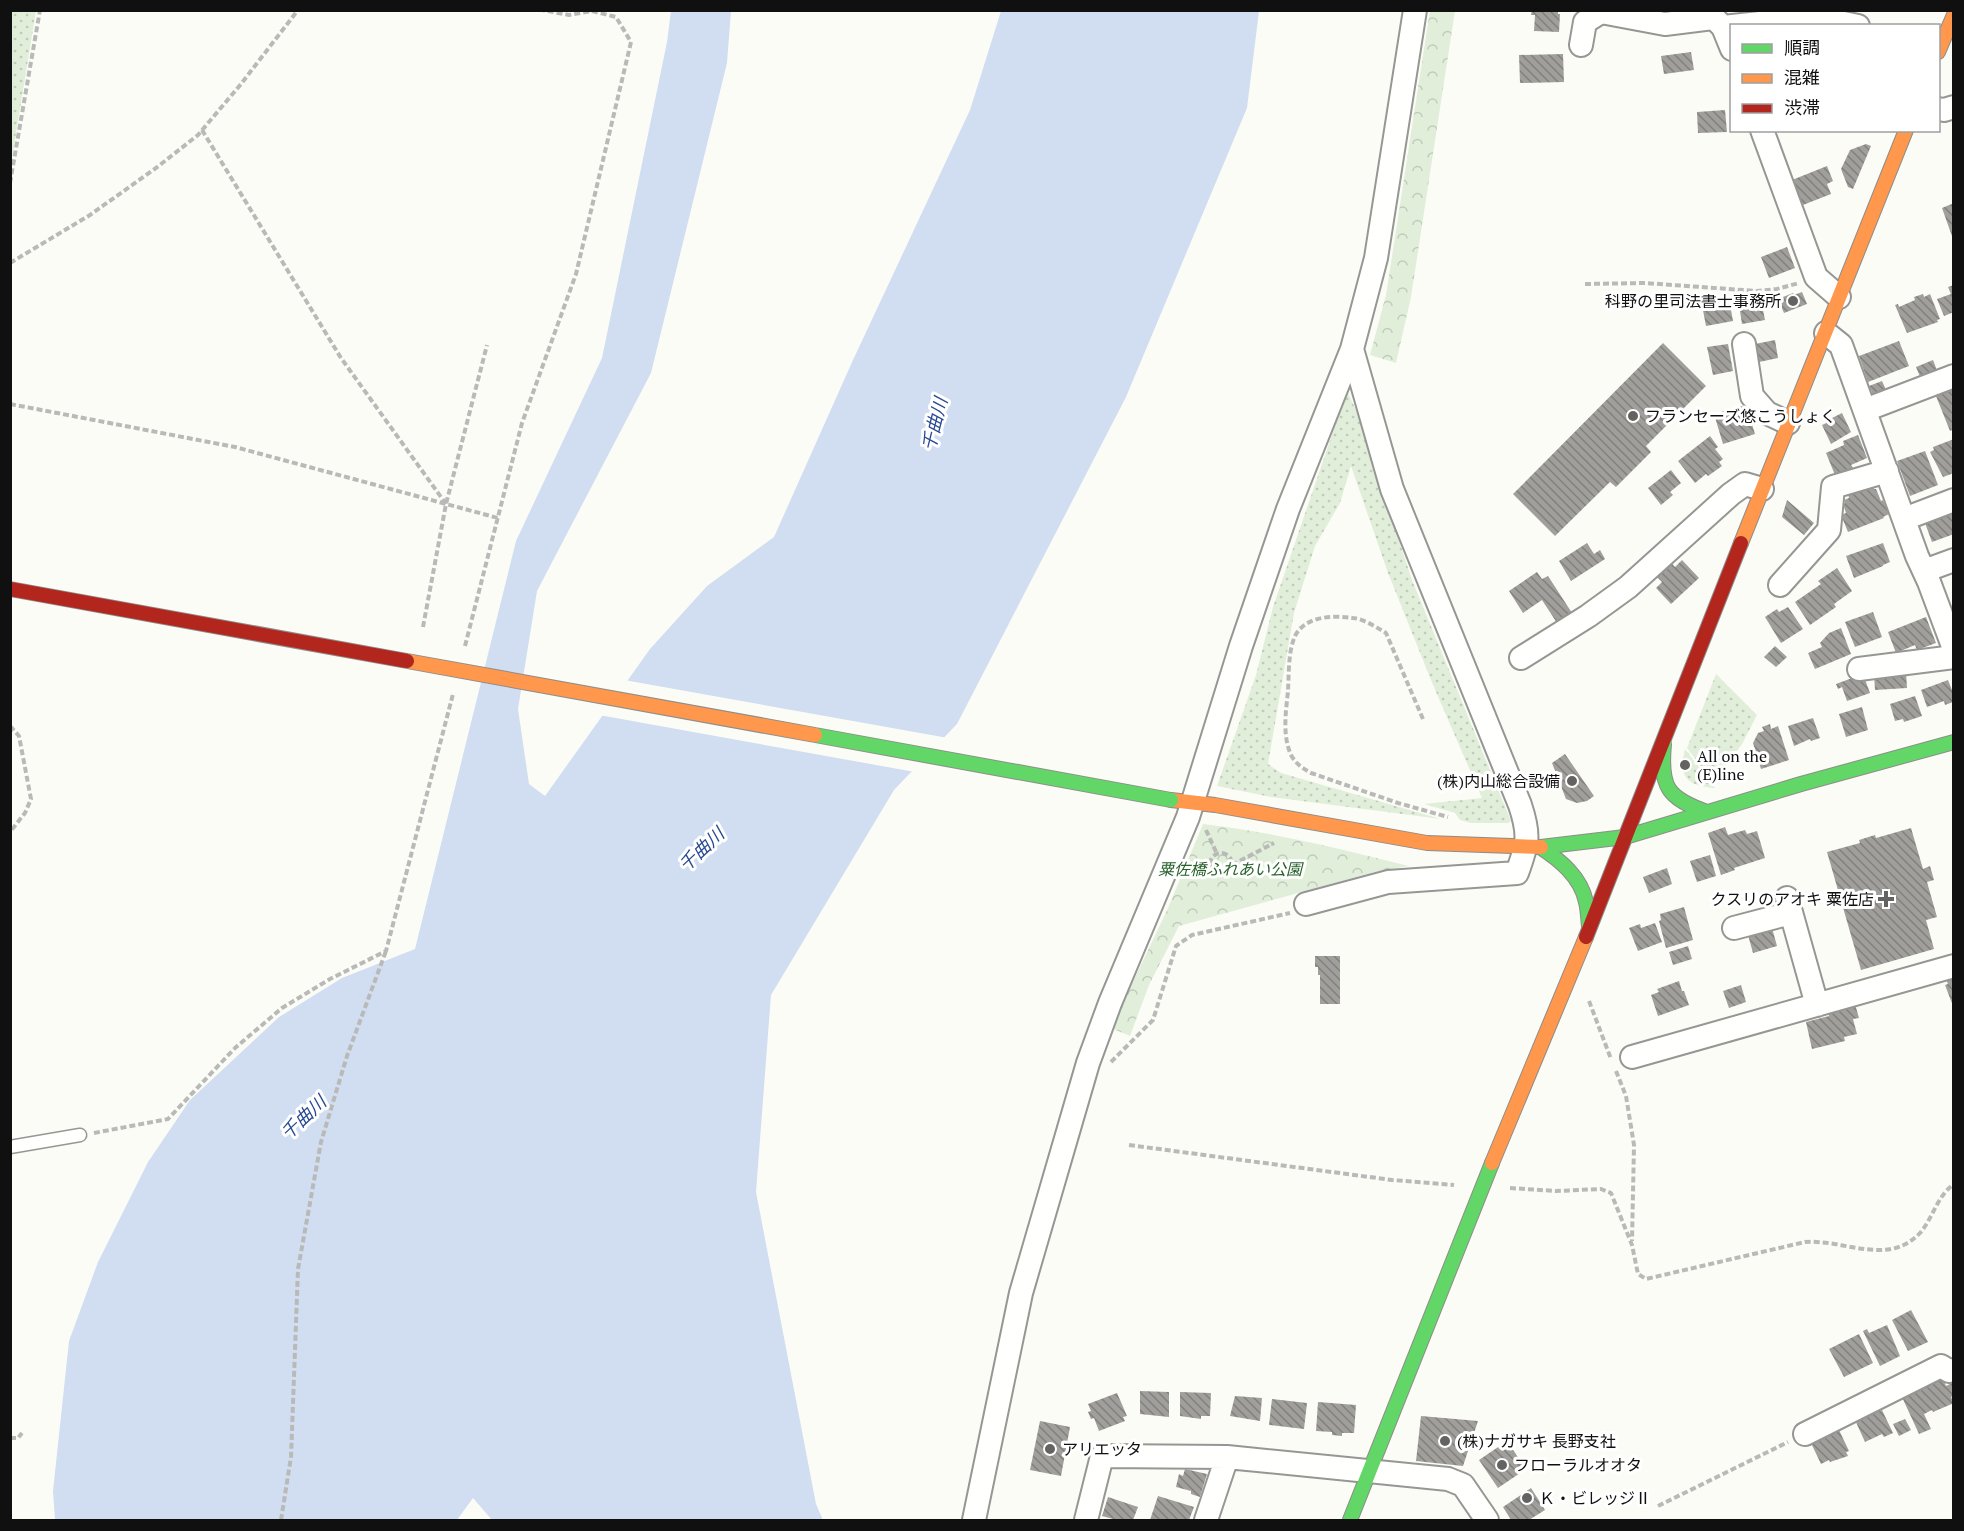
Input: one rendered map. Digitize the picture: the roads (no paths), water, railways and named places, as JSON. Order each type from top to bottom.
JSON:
[{"type":"street","points":[[974,1521],[1021,1293],[1082,1082],[1182,801],[1241,646],[1288,509],[1352,349],[1376,258],[1415,10]]},
{"type":"street","points":[[1581,45],[1585,22],[1601,12],[1665,24],[1715,18],[1730,25]]},
{"type":"street","points":[[1715,18],[1730,47]]},
{"type":"street","points":[[1741,24],[1805,18],[1848,24]]},
{"type":"street","points":[[1763,132],[1816,277],[1839,297]]},
{"type":"street","points":[[1350,1521],[1481,1189],[1572,972],[1905,132]]},
{"type":"street","points":[[1826,333],[1841,345],[1953,649]]},
{"type":"street","points":[[1744,344],[1752,396],[1767,413],[1788,423]]},
{"type":"street","points":[[1306,904],[1388,882],[1517,873],[1533,847],[1520,805],[1392,489],[1352,349]]},
{"type":"street","points":[[1865,410],[1953,376]]},
{"type":"street","points":[[1780,585],[1829,530],[1833,488],[1887,471]]},
{"type":"street","points":[[1521,658],[1588,616],[1628,587],[1745,484],[1762,489]]},
{"type":"street","points":[[1904,519],[1953,500]]},
{"type":"street","points":[[1924,571],[1953,560]]},
{"type":"street","points":[[10,589],[1182,801],[1427,843],[1533,847],[1625,837],[1801,784],[1953,742]]},
{"type":"street","points":[[1859,669],[1953,657]]},
{"type":"street","points":[[1665,736],[1662,768],[1664,780],[1680,801],[1707,812]]},
{"type":"street","points":[[1533,847],[1557,858],[1574,877],[1585,897],[1589,926]]},
{"type":"street","points":[[1734,928],[1789,906],[1817,1005]]},
{"type":"street","points":[[1632,1057],[1953,966]]},
{"type":"street","points":[[1805,1434],[1941,1366],[1949,1371],[1953,1370]]},
{"type":"street","points":[[1086,1521],[1102,1456],[1227,1458],[1448,1479],[1463,1485],[1487,1521]]},
{"type":"street","points":[[1206,1521],[1227,1458]]},
{"type":"lane","points":[[10,1147],[80,1136]]},
{"type":"water","name":"千曲川","points":[[671,11],[731,11],[727,63],[651,373],[537,591],[518,709],[529,784],[545,796],[650,649],[707,586],[774,537],[853,360],[970,110],[1001,11],[1259,11],[1247,108],[1126,397],[957,724],[894,790],[771,995],[756,1192],[816,1504],[823,1520],[492,1520],[473,1498],[457,1520],[55,1520],[53,1491],[69,1341],[98,1262],[148,1162],[190,1100],[279,1017],[342,978],[415,949],[516,541],[602,358],[667,42]]},
{"type":"place","name":"科野の里司法書士事務所","points":[[1793,301]]},
{"type":"place","name":"フランセーズ悠こうしょく","points":[[1633,416]]},
{"type":"place","name":"All on the (E)line","points":[[1685,765]]},
{"type":"place","name":"(株)内山総合設備","points":[[1572,781]]},
{"type":"place","name":"クスリのアオキ 粟佐店","points":[[1886,899]]},
{"type":"place","name":"(株)ナガサキ 長野支社","points":[[1445,1441]]},
{"type":"place","name":"アリエッタ","points":[[1050,1449]]},
{"type":"place","name":"フローラルオオタ","points":[[1502,1465]]},
{"type":"place","name":"Ｋ・ビレッジⅡ","points":[[1527,1498]]},
{"type":"park label","name":"粟佐橋ふれあい公園","points":[[1230,869]]}]
